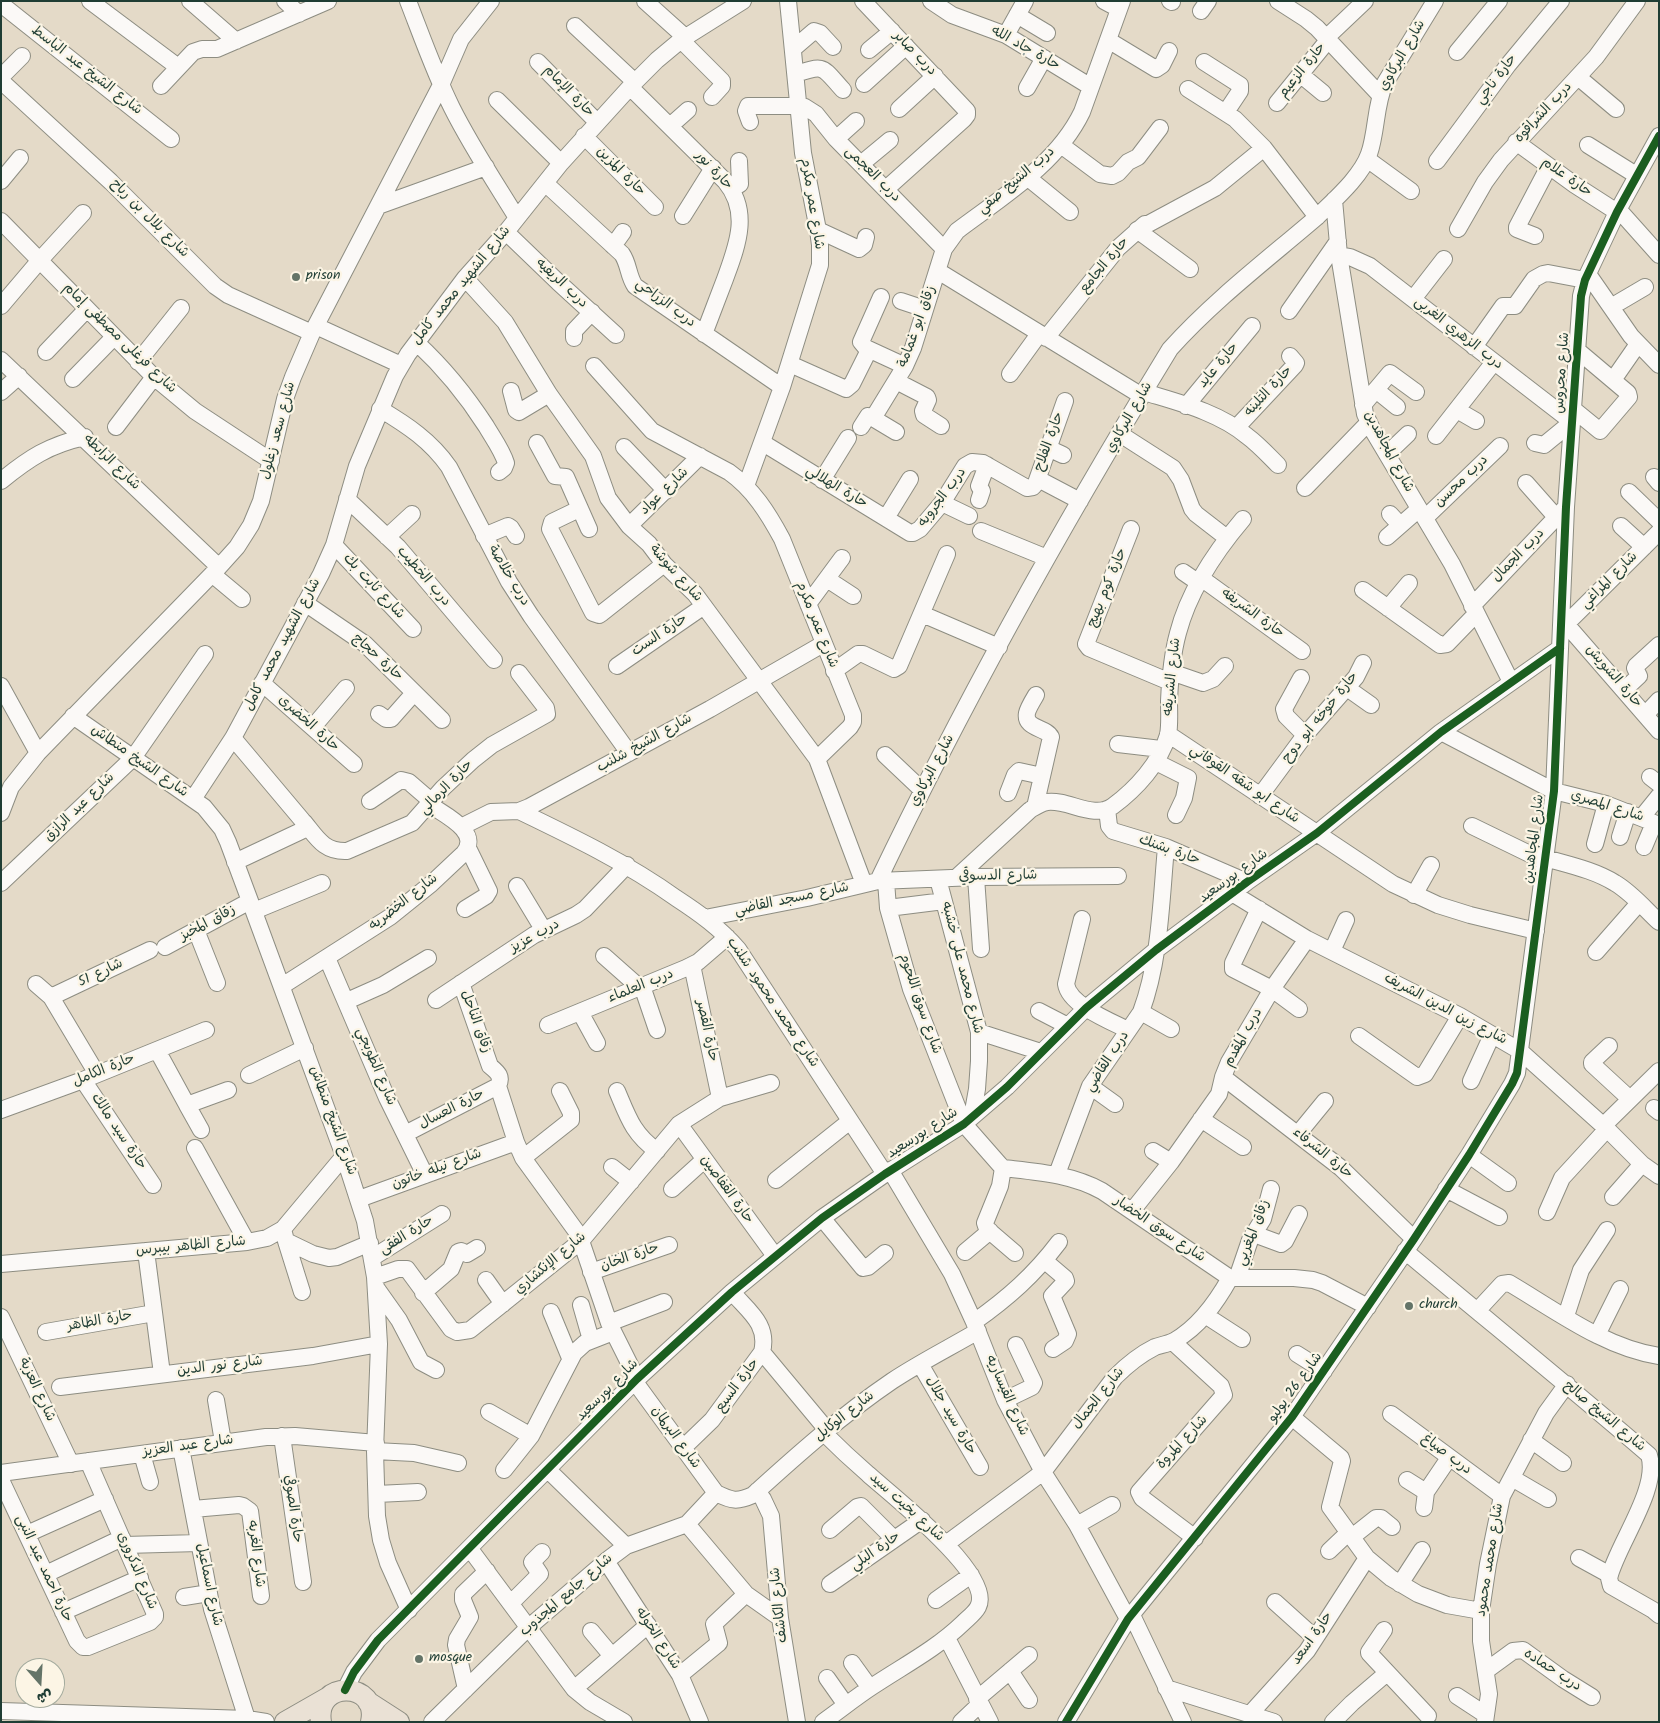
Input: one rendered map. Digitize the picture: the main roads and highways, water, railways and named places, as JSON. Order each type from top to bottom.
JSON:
[{"type":"main road","points":[[285,1722],[339,1691],[345,1690],[359,1693],[370,1712],[399,1722]]},
{"type":"main road","points":[[322,1722],[321,1712],[327,1698]]},
{"type":"place","name":"prison","points":[[296,277]]},
{"type":"place","name":"church","points":[[1409,1306]]},
{"type":"place","name":"mosque","points":[[419,1659]]}]
